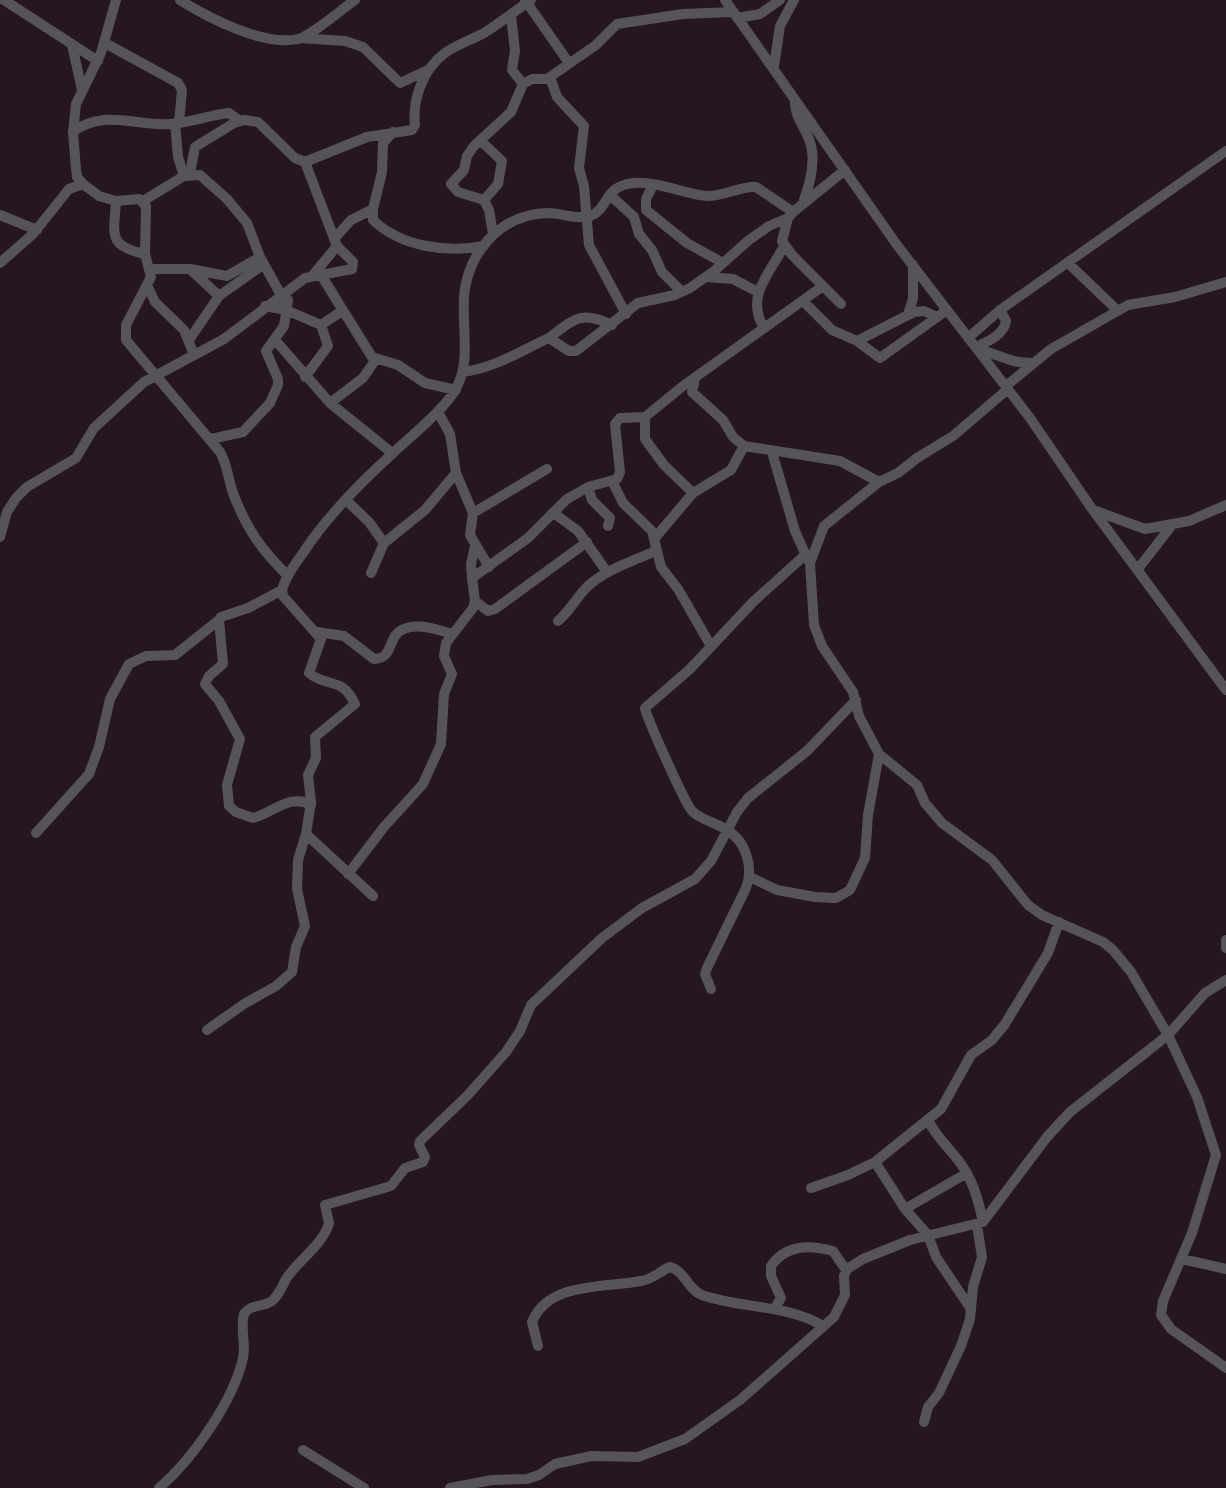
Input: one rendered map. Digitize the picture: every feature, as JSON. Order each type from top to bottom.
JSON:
[{"type":"street","points":[[4,0],[98,61]]},
{"type":"street","points":[[116,0],[105,43],[76,104],[73,132],[77,177],[99,196],[116,201],[143,201],[187,174],[200,175],[237,210],[253,234],[262,261],[286,308]]},
{"type":"street","points":[[180,0],[228,26],[267,36],[345,41],[363,47],[400,83],[429,69],[446,52],[485,32],[528,1],[569,63]]},
{"type":"street","points":[[301,38],[355,0]]},
{"type":"street","points":[[725,0],[774,66],[811,132],[845,170],[1226,690]]},
{"type":"street","points":[[493,234],[484,200],[458,192],[451,184],[464,170],[467,156],[480,140],[511,112],[523,84],[532,79],[550,77],[596,45],[617,24],[683,14],[760,14],[780,0]]},
{"type":"street","points":[[774,66],[780,26],[794,0]]},
{"type":"street","points":[[511,15],[515,51],[511,65],[523,84]]},
{"type":"street","points":[[105,43],[178,83],[182,96],[177,123],[178,157],[187,174]]},
{"type":"street","points":[[72,45],[82,90]]},
{"type":"street","points":[[73,132],[92,120],[177,123],[229,113],[240,121],[258,122],[295,158],[305,162],[367,137],[414,128],[413,105],[429,69]]},
{"type":"street","points":[[550,77],[557,97],[584,126],[578,160],[589,245],[626,314]]},
{"type":"street","points":[[76,104],[92,120]]},
{"type":"street","points":[[187,174],[195,147],[240,121]]},
{"type":"street","points":[[393,132],[383,143],[382,172],[373,209],[375,222],[402,239],[454,249],[484,246]]},
{"type":"street","points":[[803,203],[810,185],[813,159],[811,132]]},
{"type":"street","points":[[480,140],[502,161],[498,184],[484,200]]},
{"type":"street","points":[[974,345],[1000,310],[1226,151]]},
{"type":"street","points":[[0,537],[7,512],[16,498],[40,479],[71,463],[102,420],[129,394],[156,375],[235,332],[297,284],[317,275],[352,269],[353,262],[336,243],[305,162]]},
{"type":"street","points":[[620,301],[638,303],[682,292],[706,277],[769,226],[791,215],[845,170]]},
{"type":"street","points":[[0,263],[37,230],[69,189],[83,184]]},
{"type":"street","points":[[452,634],[429,626],[401,630],[387,654],[374,659],[344,636],[322,635],[283,596],[282,590],[319,529],[392,453],[438,412],[456,390],[463,372],[466,287],[484,246],[493,234],[510,221],[524,216],[550,213],[595,215],[622,185],[669,186],[705,196],[756,187],[791,215]]},
{"type":"street","points":[[653,185],[646,199],[646,210],[687,243],[726,260],[733,279]]},
{"type":"street","points":[[610,195],[634,217],[639,234],[652,250],[662,272],[682,292]]},
{"type":"street","points":[[116,201],[116,241],[126,250],[145,254]]},
{"type":"street","points":[[143,201],[146,212],[145,254],[151,269],[148,287],[124,332],[129,346],[211,439],[227,463],[232,490],[254,539],[288,576]]},
{"type":"street","points":[[317,275],[351,220],[373,209]]},
{"type":"street","points":[[0,215],[37,230]]},
{"type":"street","points":[[791,215],[782,241],[784,246],[841,304]]},
{"type":"street","points":[[764,328],[755,310],[758,292],[784,246]]},
{"type":"street","points":[[151,269],[190,269],[227,276],[262,261]]},
{"type":"street","points":[[189,340],[219,296],[262,261]]},
{"type":"street","points":[[1068,263],[1117,310]]},
{"type":"street","points":[[908,314],[913,299],[913,265]]},
{"type":"street","points":[[190,269],[219,296]]},
{"type":"street","points":[[317,275],[376,359],[398,365],[425,383],[456,390]]},
{"type":"street","points":[[706,277],[733,279],[758,292]]},
{"type":"street","points":[[711,989],[705,974],[707,968],[750,877],[742,845],[727,829],[700,818],[688,805],[645,708],[753,602],[807,559],[824,526],[879,482],[953,436],[1032,363],[1117,310],[1139,301],[1175,297],[1226,282]]},
{"type":"street","points":[[211,439],[243,432],[270,403],[278,379],[266,351],[284,326],[286,308],[297,284]]},
{"type":"street","points":[[472,578],[528,538],[567,499],[588,487],[612,481],[620,472],[615,424],[620,418],[645,417],[823,286]]},
{"type":"street","points":[[148,287],[155,302],[177,322],[189,340],[194,355]]},
{"type":"street","points":[[803,301],[832,330],[864,342],[880,358],[947,310]]},
{"type":"street","points":[[549,338],[569,351],[576,351],[638,303]]},
{"type":"street","points":[[265,306],[286,308],[321,325],[328,346],[305,377]]},
{"type":"street","points":[[321,325],[342,311]]},
{"type":"street","points":[[864,342],[908,314],[924,311],[937,317]]},
{"type":"street","points":[[463,372],[501,362],[549,338],[579,317],[587,315],[612,325]]},
{"type":"street","points":[[276,341],[330,403],[392,453]]},
{"type":"street","points":[[974,345],[1012,363],[1032,363]]},
{"type":"street","points":[[330,403],[358,383],[376,359]]},
{"type":"street","points":[[687,389],[723,420],[733,437],[744,446],[840,461],[879,482]]},
{"type":"street","points":[[438,412],[450,434],[456,473],[473,513],[469,529],[475,546],[489,567]]},
{"type":"street","points":[[645,417],[645,439],[664,465],[693,493]]},
{"type":"street","points":[[558,621],[568,613],[585,589],[607,572],[654,545],[693,493],[731,470],[744,446]]},
{"type":"street","points":[[772,452],[807,559],[819,639],[856,700],[859,716],[879,754],[917,785],[925,803],[942,823],[992,860],[1028,905],[1113,950],[1131,972],[1168,1035],[1197,1097],[1216,1155],[1209,1182],[1198,1205],[1192,1233],[1163,1301],[1161,1315],[1163,1321],[1226,1368]]},
{"type":"street","points":[[473,513],[547,469]]},
{"type":"street","points":[[371,573],[384,543],[425,510],[456,473]]},
{"type":"street","points":[[612,481],[623,503],[648,525],[661,567],[678,589],[711,646]]},
{"type":"street","points":[[588,487],[592,500],[608,514],[608,526]]},
{"type":"street","points":[[346,500],[369,522],[384,543]]},
{"type":"street","points":[[608,514],[623,503]]},
{"type":"street","points":[[1094,511],[1136,528],[1172,525],[1205,516],[1226,505]]},
{"type":"street","points":[[555,514],[578,531],[607,572]]},
{"type":"street","points":[[1138,569],[1172,525]]},
{"type":"street","points":[[475,601],[491,611],[587,542]]},
{"type":"street","points":[[348,874],[384,827],[423,784],[438,750],[444,694],[452,674],[444,649],[473,608],[471,564],[475,546]]},
{"type":"street","points":[[36,833],[89,774],[110,699],[129,664],[146,656],[175,655],[225,614],[248,608],[282,590]]},
{"type":"street","points":[[219,620],[223,664],[205,684],[219,701],[240,739],[227,785],[229,806],[253,818],[282,805],[306,803]]},
{"type":"street","points":[[207,1030],[276,986],[292,972],[296,947],[305,926],[297,889],[298,860],[306,834],[306,803],[311,791],[308,775],[316,758],[315,737],[355,704],[342,686],[315,678],[309,673],[322,635]]},
{"type":"street","points":[[159,1488],[189,1460],[234,1381],[243,1359],[244,1314],[253,1306],[275,1298],[318,1241],[328,1227],[325,1205],[391,1186],[405,1168],[423,1162],[425,1157],[420,1141],[467,1096],[506,1052],[520,1031],[531,1005],[602,938],[642,908],[695,879],[711,861],[727,829],[748,798],[807,751],[856,700]]},
{"type":"street","points":[[750,877],[794,894],[845,896],[865,858],[868,815],[879,754]]},
{"type":"street","points":[[306,834],[373,896]]},
{"type":"street","points":[[811,1188],[862,1170],[875,1162],[946,1104],[971,1055],[992,1040],[1005,1024],[1048,953],[1059,922]]},
{"type":"street","points":[[1226,940],[1226,948]]},
{"type":"street","points":[[846,1270],[873,1254],[928,1235],[980,1223],[1070,1112],[1168,1035],[1198,999],[1226,980]]},
{"type":"street","points":[[924,1422],[928,1407],[939,1393],[961,1346],[982,1257],[979,1202],[967,1173],[939,1139],[928,1120]]},
{"type":"street","points":[[875,1162],[905,1209],[928,1235],[936,1257],[971,1309]]},
{"type":"street","points":[[905,1209],[967,1173]]},
{"type":"street","points":[[450,1488],[492,1480],[527,1479],[555,1464],[591,1456],[638,1457],[676,1444],[740,1400],[834,1317],[843,1302],[846,1270],[833,1251],[787,1250],[771,1266],[771,1276],[781,1298],[774,1309]]},
{"type":"street","points":[[1182,1259],[1226,1269]]},
{"type":"street","points":[[538,1346],[532,1322],[540,1309],[552,1299],[606,1284],[642,1281],[670,1267],[684,1275],[694,1290],[701,1294],[733,1303],[799,1314],[823,1326]]},
{"type":"street","points":[[303,1450],[364,1488]]}]
